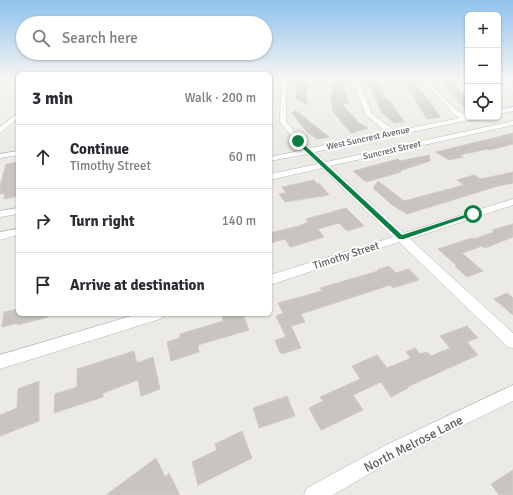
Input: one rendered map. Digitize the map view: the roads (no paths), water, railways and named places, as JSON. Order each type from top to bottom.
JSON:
[{"type":"street","points":[[283,101],[283,122],[298,141],[513,342]]},
{"type":"street","points":[[364,101],[369,115],[393,133]]},
{"type":"street","points":[[444,101],[455,113],[465,116]]},
{"type":"street","points":[[501,111],[513,109]]},
{"type":"street","points":[[0,131],[16,117]]},
{"type":"street","name":"West Suncrest Avenue","points":[[272,159],[465,119]]},
{"type":"street","name":"Suncrest Street","points":[[272,177],[513,123]]},
{"type":"street","points":[[0,156],[16,153]]},
{"type":"street","name":"Timothy Street","points":[[272,279],[513,202]]},
{"type":"street","points":[[0,214],[16,211]]},
{"type":"street","points":[[0,236],[16,232]]},
{"type":"street","points":[[0,362],[150,316]]},
{"type":"street","name":"North Melrose Lane","points":[[314,495],[392,451],[513,392]]}]
